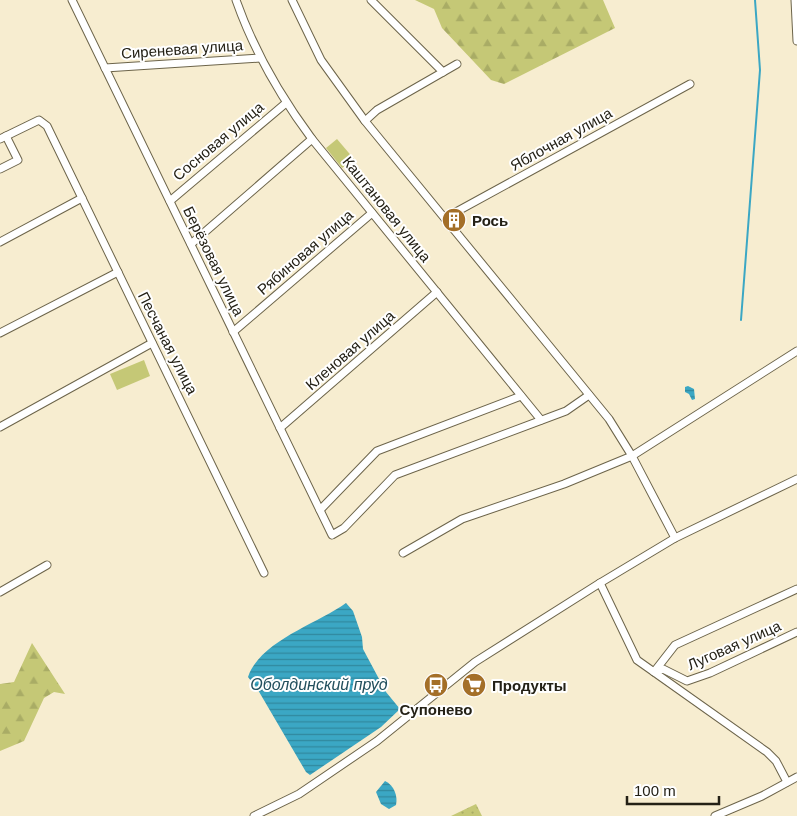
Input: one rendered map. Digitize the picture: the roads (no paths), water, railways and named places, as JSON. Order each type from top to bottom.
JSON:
[{"type":"street","name":"Берёзовая улица","points":[[72,0],[332,535],[344,528],[395,475],[541,420]]},
{"type":"street","name":"Каштановая улица","points":[[236,0],[260,58],[286,103],[312,139],[541,420]]},
{"type":"street","points":[[292,0],[321,60],[365,121],[609,419],[632,456],[674,538]]},
{"type":"street","points":[[371,0],[443,72]]},
{"type":"street","points":[[795,0],[797,40]]},
{"type":"street","name":"Сиреневая улица","points":[[105,68],[260,58]]},
{"type":"street","points":[[365,121],[377,110],[457,64]]},
{"type":"street","name":"Яблочная улица","points":[[445,218],[690,84]]},
{"type":"street","name":"Сосновая улица","points":[[170,201],[286,103]]},
{"type":"street","name":"Песчаная улица","points":[[3,137],[39,120],[47,126],[264,573]]},
{"type":"street","points":[[0,169],[18,160],[3,137]]},
{"type":"street","points":[[190,244],[312,139]]},
{"type":"street","points":[[0,242],[82,198]]},
{"type":"street","name":"Рябиновая улица","points":[[233,332],[372,213]]},
{"type":"street","points":[[0,333],[118,272]]},
{"type":"street","name":"Кленовая улица","points":[[280,428],[437,292]]},
{"type":"street","points":[[0,427],[152,343]]},
{"type":"street","points":[[403,553],[462,519],[564,484],[632,456],[797,352]]},
{"type":"street","points":[[541,420],[567,410],[589,395]]},
{"type":"street","points":[[320,510],[378,451],[521,396]]},
{"type":"street","points":[[254,816],[299,794],[378,741],[475,662],[600,583],[674,538],[797,479]]},
{"type":"street","points":[[0,592],[47,566]]},
{"type":"street","points":[[600,583],[637,660],[767,752],[776,761],[787,782]]},
{"type":"street","points":[[654,672],[676,645],[797,589]]},
{"type":"street","name":"Луговая улица","points":[[654,672],[663,669],[687,681],[710,673],[797,632]]},
{"type":"street","points":[[715,816],[797,777]]},
{"type":"water","points":[[688,386],[694,389],[695,399],[692,400],[689,394],[685,392],[685,387]]},
{"type":"water","name":"Оболдинский пруд","points":[[346,603],[353,611],[362,637],[363,649],[386,692],[400,709],[381,727],[310,775],[306,772],[258,690],[248,677],[254,664],[277,643]]},
{"type":"water","points":[[385,781],[395,791],[396,798],[396,805],[389,809],[381,804],[376,792]]},
{"type":"waterway","points":[[741,320],[760,70],[755,0]]},
{"type":"place","name":"Рось","points":[[454,220]]},
{"type":"place","name":"Супонево","points":[[436,685]]},
{"type":"place","name":"Продукты","points":[[474,685]]}]
